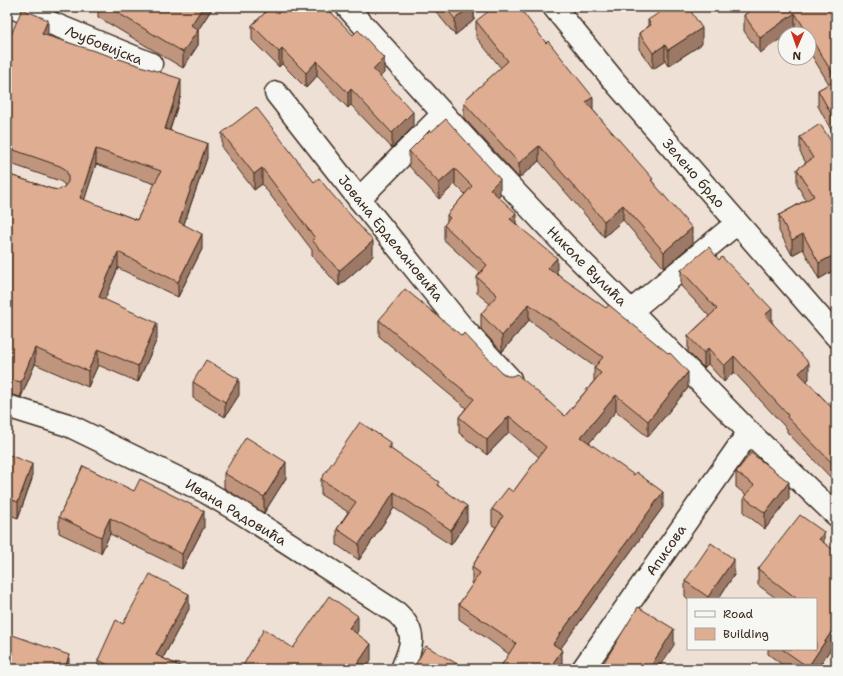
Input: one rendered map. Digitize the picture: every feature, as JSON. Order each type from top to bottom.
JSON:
[{"type":"street","name":"Љубовијска","points":[[12,7],[151,64]]},
{"type":"street","name":"Николе Вулића","points":[[347,7],[443,114],[565,245],[631,310],[749,432],[836,515]]},
{"type":"street","name":"Зелено брдо","points":[[554,7],[615,82],[836,336]]},
{"type":"street","name":"Јована Ердељановића","points":[[276,93],[462,327],[510,379]]},
{"type":"street","points":[[359,199],[443,114]]},
{"type":"street","points":[[631,310],[737,223]]},
{"type":"street","name":"Ивана Радовића","points":[[7,406],[68,425],[204,490],[398,614],[405,620],[411,630],[409,649],[402,669]]},
{"type":"street","name":"Аписова","points":[[583,669],[749,432]]},
{"type":"building","points":[[108,7],[203,7],[191,25],[198,30],[183,52]]},
{"type":"building","points":[[265,7],[326,7],[353,35],[358,30],[384,58],[373,69],[413,112],[392,133],[351,89],[348,93],[317,61],[306,73],[282,49],[279,52],[252,25],[268,10]]},
{"type":"building","points":[[445,7],[470,7],[455,19]]},
{"type":"building","points":[[494,7],[519,7],[546,43],[548,41],[593,97],[586,102],[653,179],[651,180],[692,228],[664,252],[623,205],[604,221],[539,146],[519,163],[464,103],[467,100],[466,99],[508,61],[476,21]]},
{"type":"building","points":[[668,7],[688,7],[702,28],[668,50],[665,45],[653,53],[639,33],[651,25],[648,20]]},
{"type":"building","points":[[756,7],[836,7],[836,79],[817,48],[817,26],[803,26],[795,13],[760,38],[744,15]]},
{"type":"building","points":[[22,9],[48,20],[42,34],[181,79],[165,129],[207,143],[179,222],[202,234],[178,282],[118,252],[99,297],[157,323],[138,366],[98,349],[88,371],[35,348],[21,382],[7,379],[7,174],[59,190],[68,182],[68,175],[65,169],[60,166],[7,148],[7,33],[11,35]],"holes":[[[96,149],[161,171],[137,220],[80,198]]]},
{"type":"building","points":[[836,80],[836,123],[818,90]]},
{"type":"building","points":[[256,107],[314,182],[319,178],[373,241],[339,271],[312,240],[315,238],[262,168],[254,174],[222,133]]},
{"type":"building","points":[[446,119],[500,179],[490,189],[516,213],[510,219],[557,258],[548,268],[606,308],[609,305],[669,354],[670,353],[688,372],[648,421],[616,395],[581,437],[634,475],[636,472],[663,492],[553,644],[562,650],[549,669],[499,669],[516,643],[459,604],[480,573],[472,567],[503,516],[492,509],[508,488],[513,492],[546,447],[509,416],[487,440],[459,417],[474,399],[379,320],[405,289],[462,336],[464,333],[501,372],[507,376],[517,374],[565,416],[601,373],[594,368],[603,357],[529,304],[502,336],[481,314],[497,295],[477,277],[487,265],[444,225],[450,218],[447,215],[472,186],[455,169],[439,183],[409,151],[430,130],[431,132]]},
{"type":"building","points":[[820,124],[836,149],[836,254],[819,263],[803,234],[792,240],[779,215],[814,196],[797,169],[813,158],[800,137]]},
{"type":"building","points":[[709,247],[719,260],[722,257],[772,309],[765,315],[809,363],[799,373],[836,412],[836,467],[787,417],[788,415],[734,356],[724,366],[708,348],[704,353],[688,336],[717,309],[681,270]]},
{"type":"building","points":[[206,360],[239,379],[225,402],[193,382]]},
{"type":"building","points":[[360,422],[391,443],[388,447],[439,482],[437,485],[467,506],[451,530],[394,492],[359,544],[337,529],[356,502],[321,479]]},
{"type":"building","points":[[246,437],[286,462],[264,497],[224,473]]},
{"type":"building","points":[[751,453],[789,482],[765,513],[744,497],[754,485],[736,472]]},
{"type":"building","points":[[7,454],[32,464],[18,502],[7,498]]},
{"type":"building","points":[[83,466],[134,491],[140,479],[204,511],[182,554],[110,518],[101,537],[59,517]]},
{"type":"building","points":[[800,515],[824,532],[819,539],[836,552],[836,625],[808,667],[783,650],[817,650],[817,598],[796,598],[758,569]]},
{"type":"building","points":[[711,543],[734,559],[708,597],[685,581]]},
{"type":"building","points":[[150,574],[189,594],[156,655],[186,669],[117,669],[98,660],[116,620],[123,624]]},
{"type":"building","points":[[329,596],[358,616],[349,628],[371,644],[354,669],[241,669],[264,629],[293,648]]},
{"type":"building","points":[[638,607],[674,629],[649,669],[600,669]]},
{"type":"building","points":[[7,633],[69,655],[65,669],[7,669]]},
{"type":"building","points":[[426,646],[466,669],[413,669]]},
{"type":"building","points":[[216,665],[225,669],[214,669]]}]
